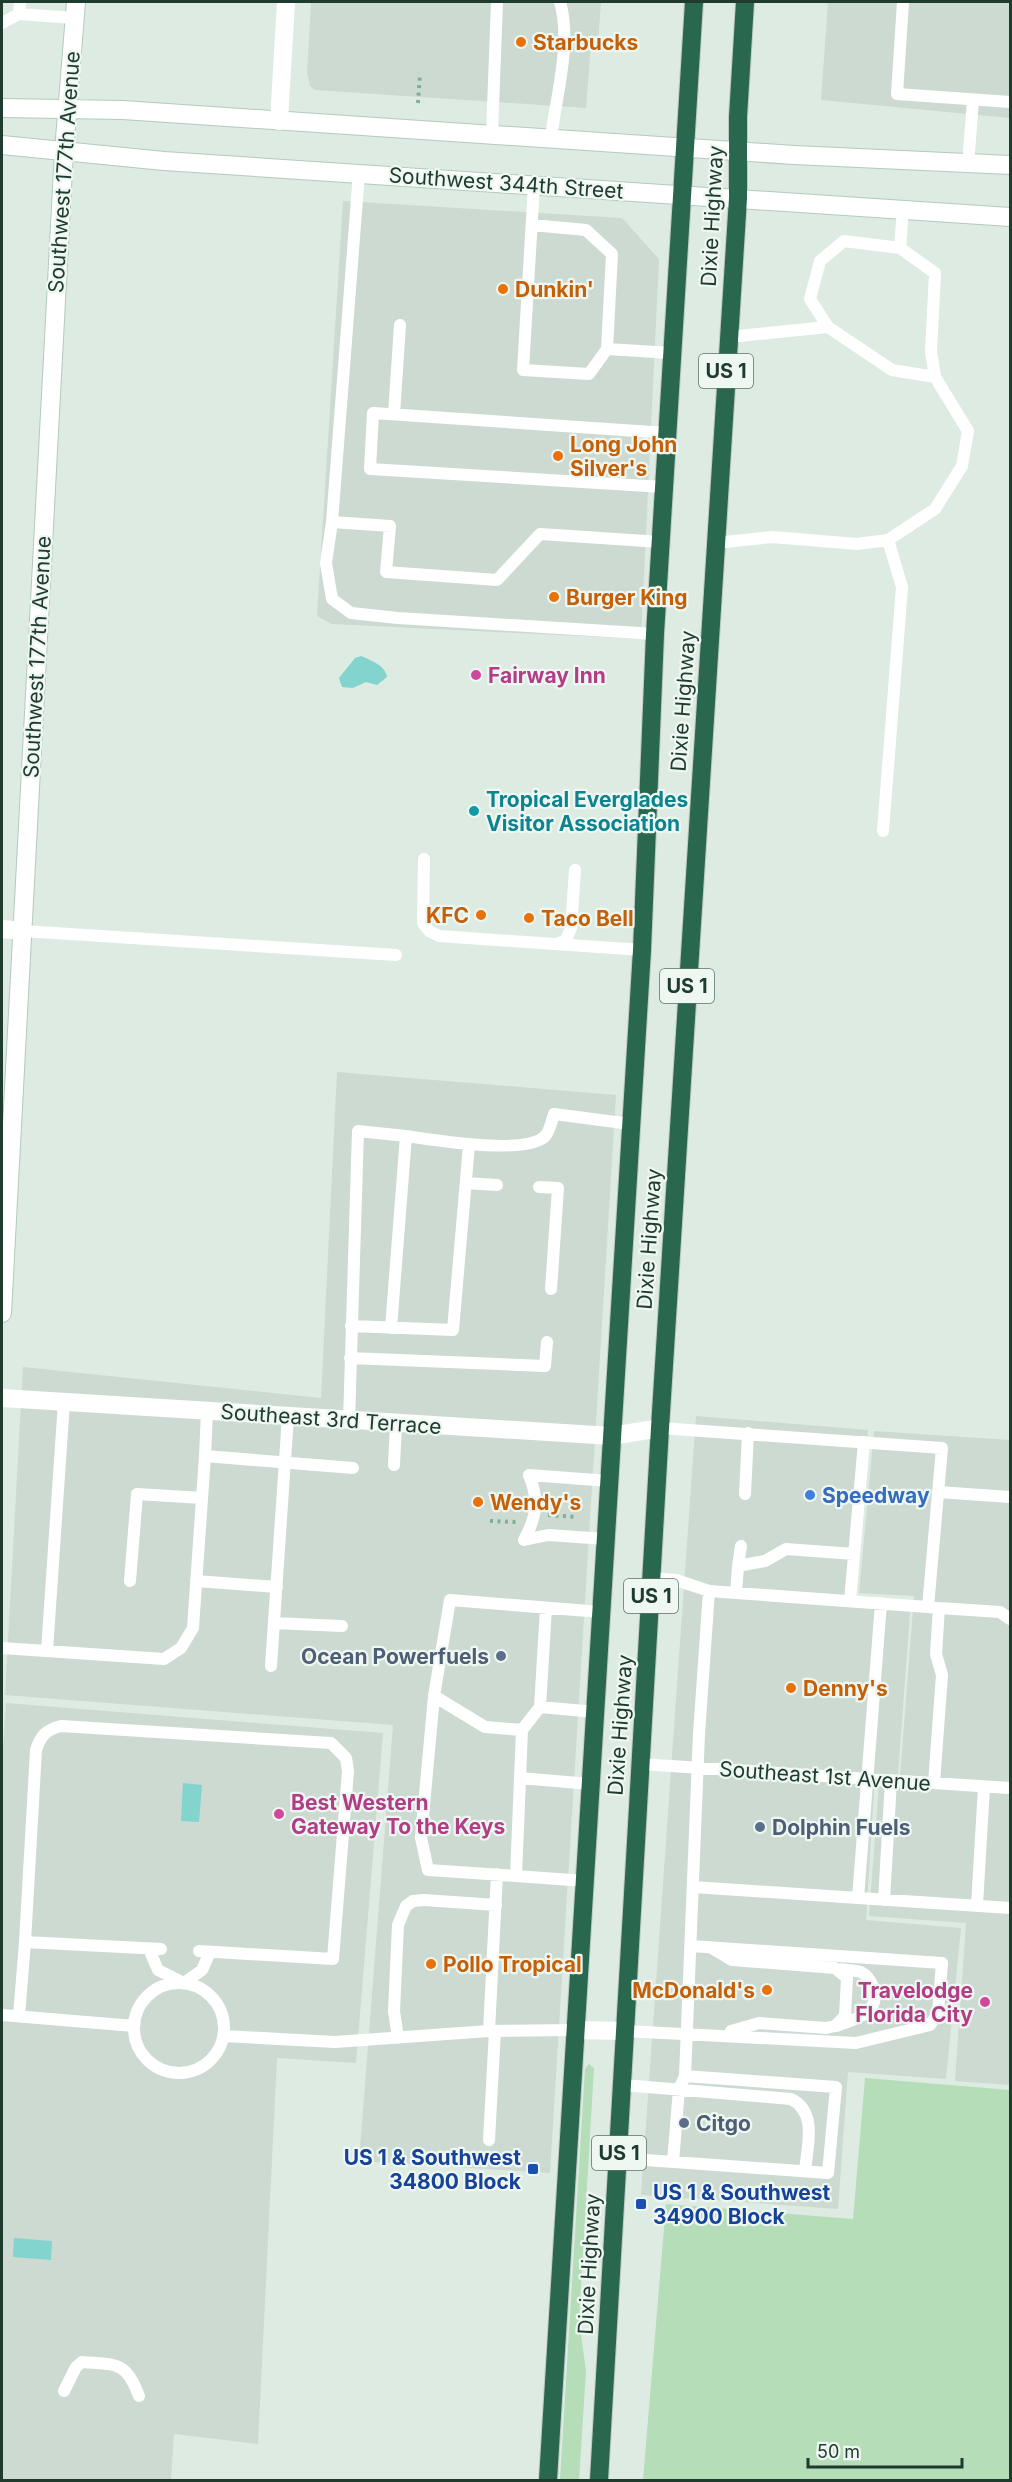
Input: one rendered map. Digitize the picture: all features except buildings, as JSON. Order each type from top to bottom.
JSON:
[{"type":"highway","name":"Dixie Highway","points":[[548,2481],[632,1124],[642,950],[655,634],[694,2]]},
{"type":"highway","name":"Dixie Highway","points":[[599,2481],[660,1428],[738,198],[738,117],[745,2]]},
{"type":"main road","points":[[279,121],[286,2]]},
{"type":"main road","name":"Southwest 177th Avenue","points":[[2,1313],[64,151],[75,10]]},
{"type":"main road","points":[[2,108],[123,110],[739,152],[968,165],[1011,165]]},
{"type":"main road","name":"Southwest 344th Street","points":[[2,145],[102,156],[1011,217]]},
{"type":"main road","points":[[2,929],[23,931]]},
{"type":"main road","name":"Southeast 3rd Terrace","points":[[2,1398],[612,1436],[660,1428]]},
{"type":"main road","points":[[576,2030],[625,2031]]},
{"type":"lane","points":[[492,135],[497,2]]},
{"type":"lane","points":[[550,138],[563,64],[565,17],[560,2]]},
{"type":"lane","points":[[903,2],[897,94],[1011,102]]},
{"type":"lane","points":[[2,23],[20,8],[75,10]]},
{"type":"lane","points":[[968,165],[974,100]]},
{"type":"lane","points":[[359,173],[332,522],[326,563],[332,599],[351,613],[655,634]]},
{"type":"lane","points":[[532,225],[586,230],[612,254],[607,349],[590,374],[523,370],[534,185]]},
{"type":"lane","points":[[900,249],[903,210]]},
{"type":"lane","points":[[716,543],[772,537],[857,544],[888,540],[935,509],[962,466],[968,431],[935,377],[931,351],[935,273],[900,249],[844,241],[819,261],[810,299],[828,327],[892,370],[935,377]]},
{"type":"lane","points":[[394,414],[400,325]]},
{"type":"lane","points":[[728,337],[828,327]]},
{"type":"lane","points":[[607,349],[672,353]]},
{"type":"lane","points":[[664,487],[370,469],[373,413],[667,433]]},
{"type":"lane","points":[[332,522],[390,526],[386,572],[497,580],[540,534],[661,542]]},
{"type":"lane","points":[[883,831],[902,587],[888,540]]},
{"type":"lane","points":[[424,859],[421,913],[423,923],[429,931],[439,936],[642,950]]},
{"type":"lane","points":[[557,945],[566,940],[569,935],[575,870]]},
{"type":"lane","points":[[23,931],[396,955]]},
{"type":"lane","points":[[349,1421],[358,1131],[469,1145],[534,1144],[546,1135],[554,1114],[632,1124]]},
{"type":"lane","points":[[391,1328],[406,1136]]},
{"type":"lane","points":[[351,1326],[453,1330],[469,1145]]},
{"type":"lane","points":[[466,1183],[497,1185]]},
{"type":"lane","points":[[539,1187],[558,1188],[551,1289]]},
{"type":"lane","points":[[350,1358],[545,1366],[546,1342]]},
{"type":"lane","points":[[47,1651],[64,1402]]},
{"type":"lane","points":[[2,1648],[164,1659],[181,1648],[193,1628],[207,1411]]},
{"type":"lane","points":[[271,1666],[288,1416]]},
{"type":"lane","points":[[394,1465],[396,1424]]},
{"type":"lane","points":[[660,1428],[942,1448],[934,1607],[936,1654],[942,1675],[934,1784]]},
{"type":"lane","points":[[745,1494],[748,1433]]},
{"type":"lane","points":[[850,1601],[864,1442]]},
{"type":"lane","points":[[205,1456],[353,1468]]},
{"type":"lane","points":[[606,1539],[548,1534],[524,1540],[536,1514],[537,1501],[529,1475],[609,1481]]},
{"type":"lane","points":[[938,1492],[1011,1497]]},
{"type":"lane","points":[[130,1581],[137,1494],[202,1498]]},
{"type":"lane","points":[[736,1593],[741,1546]]},
{"type":"lane","points":[[738,1566],[765,1561],[786,1549],[854,1554]]},
{"type":"lane","points":[[652,1578],[676,1580],[709,1591],[1000,1612],[1011,1619]]},
{"type":"lane","points":[[196,1581],[277,1587]]},
{"type":"lane","points":[[674,2162],[680,2089],[685,2076],[698,1768],[709,1591]]},
{"type":"lane","points":[[585,1881],[428,1870],[421,1838],[434,1696],[450,1600],[601,1612]]},
{"type":"lane","points":[[858,1898],[882,1603]]},
{"type":"lane","points":[[516,1876],[522,1730],[540,1707],[546,1608]]},
{"type":"lane","points":[[274,1623],[342,1626]]},
{"type":"lane","points":[[434,1696],[486,1727],[522,1730]]},
{"type":"lane","points":[[540,1707],[596,1712]]},
{"type":"lane","points":[[19,2016],[26,1942],[36,1750],[39,1740],[48,1730],[61,1726],[331,1743],[346,1758],[348,1771],[333,1959],[204,1952],[202,1970],[184,1983],[169,1984],[155,1989],[144,1999],[137,2011],[134,2026],[135,2041],[142,2055],[160,2068],[182,2073],[197,2070],[210,2062],[219,2050],[224,2036],[224,2021],[220,2007],[198,1986],[184,1983],[158,1970],[155,1949],[26,1942]]},
{"type":"lane","name":"Southeast 1st Avenue","points":[[640,1764],[1011,1788]]},
{"type":"lane","points":[[520,1778],[590,1784]]},
{"type":"lane","points":[[884,1900],[891,1780]]},
{"type":"lane","points":[[977,1905],[984,1787]]},
{"type":"lane","points":[[489,2140],[497,1874]]},
{"type":"lane","points":[[693,1887],[1011,1908]]},
{"type":"lane","points":[[398,2038],[394,2011],[398,1925],[406,1906],[413,1901],[424,1900],[496,1905]]},
{"type":"lane","points":[[625,2031],[686,2032],[856,2043],[930,2025],[938,2013],[942,1963],[691,1946]]},
{"type":"lane","points":[[710,1947],[732,1960],[861,1972],[870,1980],[874,1990],[874,2000],[869,2011],[860,2018],[835,2026],[826,2028],[759,2023],[722,2034]]},
{"type":"lane","points":[[835,1968],[847,1978],[848,1984],[845,2016],[835,2026]]},
{"type":"lane","points":[[2,2015],[134,2026]]},
{"type":"lane","points":[[224,2036],[335,2042],[492,2031],[576,2030]]},
{"type":"lane","points":[[618,2158],[828,2173],[836,2088],[685,2076]]},
{"type":"lane","points":[[622,2085],[783,2098],[799,2103],[808,2119],[805,2171]]},
{"type":"lane","points":[[64,2391],[76,2367],[82,2362],[122,2367],[131,2376],[139,2396]]},
{"type":"path","points":[[418,103],[420,73]]},
{"type":"path","points":[[490,1521],[518,1522],[519,1513]]},
{"type":"path","points":[[543,1515],[578,1517]]},
{"type":"shaded area","points":[[311,2],[601,2],[598,43],[591,43],[586,108],[315,90],[310,86],[307,73]]},
{"type":"shaded area","points":[[828,2],[1010,2],[1010,118],[821,100]]},
{"type":"shaded area","points":[[343,201],[622,218],[659,259],[641,639],[332,624],[317,616]]},
{"type":"shaded area","points":[[337,1072],[616,1095],[550,2173],[359,2161],[393,1725],[5,1695],[23,1367],[321,1398]]},
{"type":"shaded area","points":[[696,1416],[868,1430],[856,1596],[911,1600],[898,1775],[875,1774],[866,1920],[961,1928],[946,2079],[848,2072],[838,2209],[641,2195]]},
{"type":"shaded area","points":[[874,1431],[1010,1440],[1010,1784],[900,1776],[914,1596],[859,1593]]},
{"type":"shaded area","points":[[6,1703],[383,1733],[356,2063],[277,2058],[258,2444],[174,2434],[171,2480],[2,2480],[2,1763]]},
{"type":"shaded area","name":"Travelodge Florida City","points":[[879,1784],[1010,1794],[1010,2085],[955,2081],[966,1923],[869,1916]]},
{"type":"green space","points":[[589,2064],[594,2068],[579,2320],[586,2371],[579,2480],[560,2480],[585,2069]]},
{"type":"green space","points":[[865,2078],[1010,2090],[1010,2480],[643,2480],[666,2204],[853,2219]]},
{"type":"water","points":[[361,656],[381,666],[387,677],[377,685],[366,682],[353,688],[342,687],[339,678],[355,658]]},
{"type":"water","points":[[183,1783],[202,1785],[199,1822],[181,1821]]},
{"type":"water","points":[[14,2238],[52,2241],[51,2260],[13,2257]]},
{"type":"place","name":"Starbucks","points":[[521,42]]},
{"type":"place","name":"Dunkin'","points":[[503,289]]},
{"type":"place","name":"Long John Silver's","points":[[558,456]]},
{"type":"place","name":"Burger King","points":[[554,597]]},
{"type":"place","name":"Fairway Inn","points":[[476,675]]},
{"type":"place","name":"Tropical Everglades Visitor Association","points":[[474,811]]},
{"type":"place","name":"KFC","points":[[481,915]]},
{"type":"place","name":"Taco Bell","points":[[529,918]]},
{"type":"place","name":"Speedway","points":[[810,1495]]},
{"type":"place","name":"Wendy's","points":[[478,1502]]},
{"type":"place","name":"Ocean Powerfuels","points":[[501,1656]]},
{"type":"place","name":"Denny's","points":[[791,1688]]},
{"type":"place","name":"Best Western Gateway To the Keys","points":[[279,1814]]},
{"type":"place","name":"Dolphin Fuels","points":[[760,1827]]},
{"type":"place","name":"Pollo Tropical","points":[[431,1964]]},
{"type":"place","name":"McDonald's","points":[[767,1990]]},
{"type":"place","name":"Travelodge Florida City","points":[[985,2002]]},
{"type":"place","name":"Citgo","points":[[684,2123]]},
{"type":"place","name":"US 1 & Southwest 34800 Block","points":[[533,2169]]},
{"type":"place","name":"US 1 & Southwest 34900 Block","points":[[641,2204]]}]
